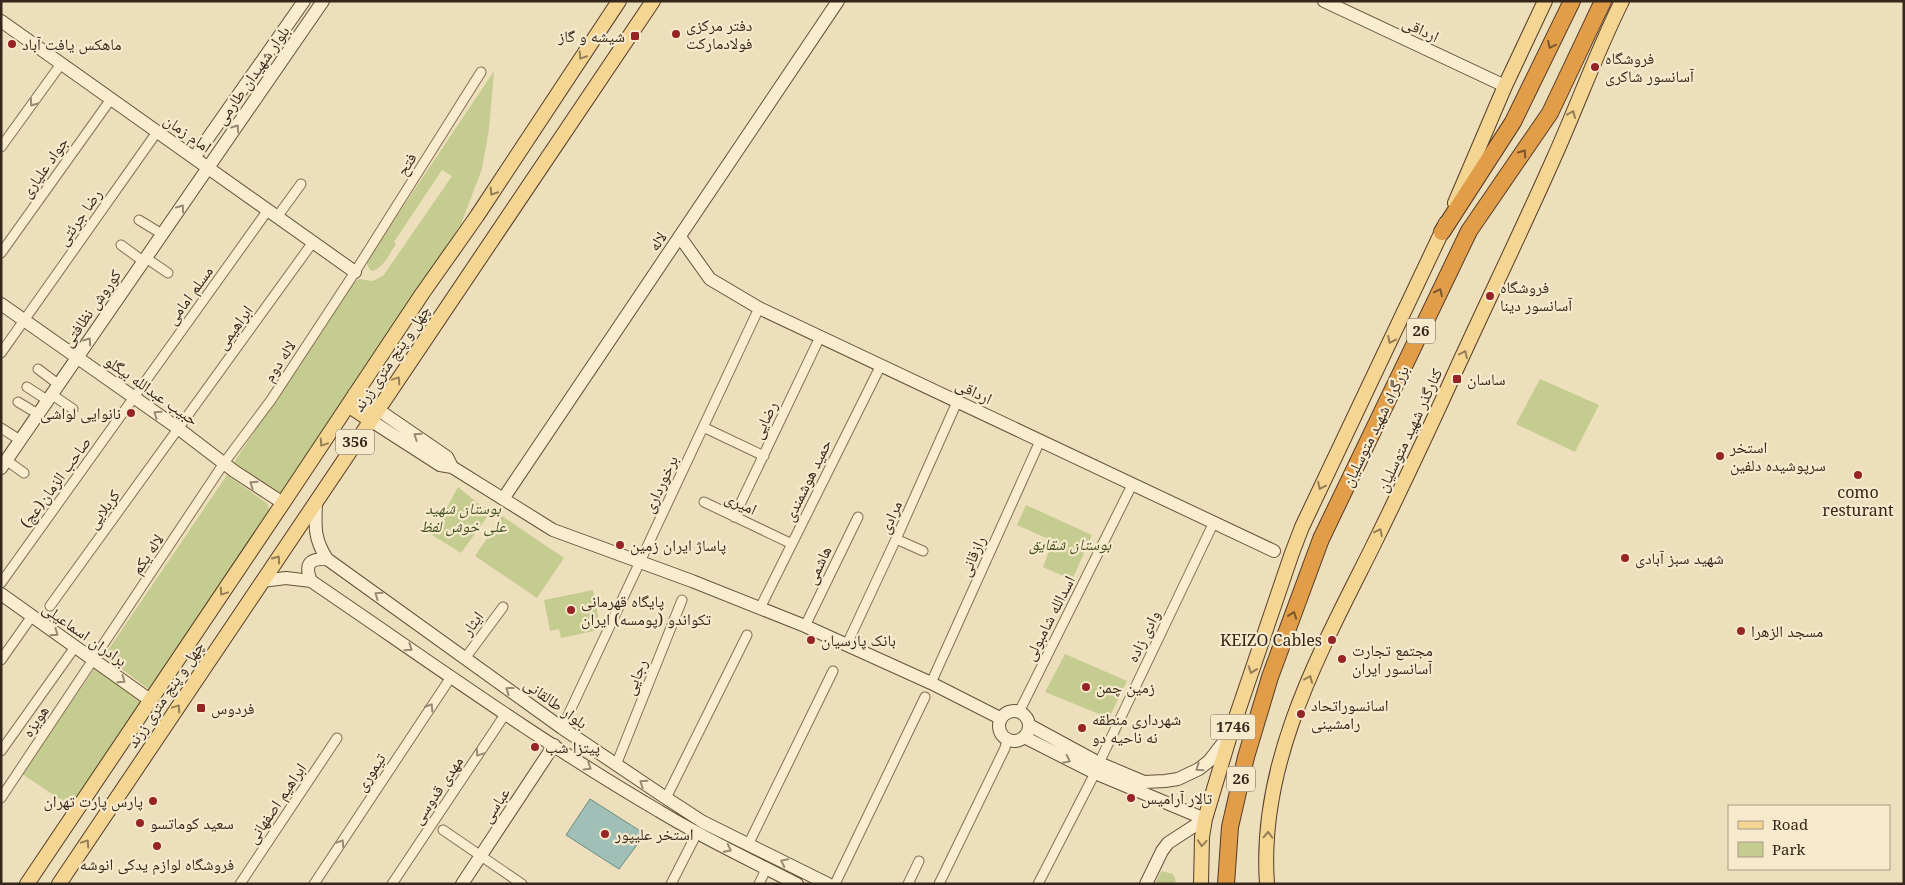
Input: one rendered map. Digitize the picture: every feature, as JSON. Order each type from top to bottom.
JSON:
[{"type":"highway","points":[[1442,232],[1514,122],[1572,1]]},
{"type":"highway","name":"بزرگراه شهید متوسلیان","points":[[1226,884],[1230,827],[1246,757],[1270,677],[1321,539],[1469,231],[1550,113],[1603,1]]},
{"type":"main road","name":"چهل و پنج متری زرند","points":[[27,884],[399,329],[477,216],[619,1]]},
{"type":"main road","name":"چهل و پنج متری زرند","points":[[59,884],[653,1]]},
{"type":"main road","points":[[1442,232],[1505,86],[1545,1]]},
{"type":"main road","name":"کنارگذر شهید متوسلیان","points":[[1267,884],[1269,815],[1281,758],[1300,700],[1318,655],[1406,478],[1554,159],[1622,1]]},
{"type":"main road","points":[[1556,100],[1609,28]]},
{"type":"main road","name":"1746","points":[[1201,884],[1201,844],[1205,819],[1231,732],[1302,527],[1442,232]]},
{"type":"main road","points":[[399,329],[392,349],[393,359],[398,362],[405,360],[417,350]]},
{"type":"main road","points":[[352,400],[374,414]]},
{"type":"street","name":"بلوار شهیدان طارمی","points":[[194,158],[304,1]]},
{"type":"street","name":"بلوار شهیدان طارمی","points":[[208,168],[323,1]]},
{"type":"street","name":"لاله","points":[[503,499],[838,1]]},
{"type":"street","name":"ارداقی","points":[[1324,1],[1505,86]]},
{"type":"street","name":"امام زمان","points":[[2,24],[355,272]]},
{"type":"street","points":[[1,147],[61,64]]},
{"type":"street","name":"فتح","points":[[355,272],[482,72]]},
{"type":"street","name":"جواد علیاری","points":[[1,253],[111,99]]},
{"type":"street","name":"رضا جرئتی","points":[[1,353],[157,132]]},
{"type":"street","name":"کوروش نظافتی","points":[[4,464],[208,168]]},
{"type":"street","name":"مسلم امامی","points":[[134,397],[273,214],[301,184]]},
{"type":"street","points":[[139,220],[162,234]]},
{"type":"street","name":"ارداقی","points":[[680,237],[710,279],[759,308],[1274,551]]},
{"type":"street","name":"ابراهیمی","points":[[179,429],[313,242]]},
{"type":"street","points":[[121,245],[168,273]]},
{"type":"street","name":"لاله دوم","points":[[224,463],[271,400],[355,272]]},
{"type":"street","name":"حبیب عبدالله بیگلو","points":[[1,304],[283,503]]},
{"type":"street","name":"برخورداری","points":[[562,728],[759,308]]},
{"type":"street","name":"رضایی","points":[[734,517],[820,337]]},
{"type":"street","name":"حمید هوشمندی","points":[[760,608],[880,365]]},
{"type":"street","points":[[38,369],[52,393]]},
{"type":"street","points":[[27,387],[52,393],[73,408]]},
{"type":"street","name":"صاحب الزمان(عج)","points":[[1,584],[134,397]]},
{"type":"street","points":[[18,402],[38,414]]},
{"type":"street","name":"مرادی","points":[[847,644],[957,402]]},
{"type":"street","points":[[374,414],[440,465],[452,467],[553,530],[805,626],[931,683],[1000,718]]},
{"type":"street","points":[[703,427],[764,456]]},
{"type":"street","points":[[1,428],[20,440]]},
{"type":"street","name":"کربلایی","points":[[50,606],[179,429]]},
{"type":"street","name":"رازقانی","points":[[931,683],[1040,441]]},
{"type":"street","name":"لاله یکم","points":[[94,660],[224,463]]},
{"type":"street","points":[[4,464],[24,473]]},
{"type":"street","name":"اسدالله شامبولی","points":[[1019,712],[1132,484]]},
{"type":"street","name":"امیری","points":[[704,502],[792,544]]},
{"type":"street","name":"بلوار طالقانی","points":[[316,503],[315,525],[318,546],[327,559],[466,657],[562,728],[666,798],[703,822],[828,884]]},
{"type":"street","name":"هاشمی","points":[[805,626],[858,517]]},
{"type":"street","name":"وادی زاده","points":[[1038,884],[1097,768],[1214,522]]},
{"type":"street","points":[[896,539],[923,551]]},
{"type":"street","points":[[311,581],[307,572],[308,565],[319,558],[327,559]]},
{"type":"street","points":[[262,581],[286,578],[311,581],[554,745],[658,811],[796,884]]},
{"type":"street","name":"برادران اسماعیلی","points":[[1,594],[150,700]]},
{"type":"street","name":"رجایی","points":[[616,765],[682,600]]},
{"type":"street","name":"ایثار","points":[[466,657],[503,607]]},
{"type":"street","points":[[1,660],[32,616]]},
{"type":"street","points":[[666,798],[747,635]]},
{"type":"street","points":[[1,751],[75,647]]},
{"type":"street","name":"هویزه","points":[[1,798],[94,660]]},
{"type":"street","points":[[748,845],[834,671]]},
{"type":"street","name":"تیموری","points":[[314,884],[451,676]]},
{"type":"street","points":[[834,884],[925,697]]},
{"type":"street","points":[[1029,725],[1024,737],[1016,741],[1007,740],[999,730],[1000,718],[1008,712],[1019,712],[1026,717],[1029,725],[1097,768],[1144,782],[1165,782],[1178,779],[1199,769],[1209,761],[1231,732]]},
{"type":"street","name":"مهدی قدوسی","points":[[392,884],[506,713]]},
{"type":"street","points":[[1024,737],[1097,768],[1205,819]]},
{"type":"street","name":"ابراهیم اصفهانی","points":[[240,884],[337,738]]},
{"type":"street","points":[[939,884],[1006,748],[1007,740]]},
{"type":"street","name":"عباسی","points":[[462,884],[554,745]]},
{"type":"street","points":[[1146,884],[1162,851],[1168,843],[1205,819]]},
{"type":"street","points":[[671,884],[703,822]]},
{"type":"street","points":[[443,830],[522,884]]},
{"type":"street","points":[[908,884],[918,861]]},
{"type":"street","points":[[759,884],[766,868]]},
{"type":"green space","points":[[494,71],[489,129],[482,169],[461,224],[283,492],[276,493],[233,464],[350,285],[359,279],[372,281],[383,276],[452,176],[442,170],[394,242],[396,244],[386,259],[377,269],[370,270],[366,262]]},
{"type":"green space","points":[[1540,379],[1599,405],[1575,452],[1516,424]]},
{"type":"green space","points":[[227,475],[268,504],[269,511],[150,690],[104,656]]},
{"type":"green space","name":"بوستان شهید علی خوش لفظ","points":[[458,487],[490,513],[461,553],[432,535]]},
{"type":"green space","name":"بوستان شقایق","points":[[1026,505],[1092,535],[1072,580],[1043,567],[1053,541],[1017,525]]},
{"type":"green space","points":[[502,516],[564,558],[537,598],[475,556]]},
{"type":"green space","name":"پایگاه قهرمانی تکواندو (پومسه) ایران","points":[[593,590],[599,620],[592,622],[594,631],[561,638],[559,629],[550,631],[544,600]]},
{"type":"green space","name":"زمین چمن","points":[[1065,654],[1127,681],[1109,718],[1045,692]]},
{"type":"green space","points":[[95,668],[141,701],[141,704],[72,807],[22,774]]},
{"type":"green space","points":[[1161,871],[1173,874],[1176,884],[1155,884]]},
{"type":"water","name":"استخر علیپور","points":[[590,799],[645,834],[619,869],[566,835]]},
{"type":"place","name":"دفتر مرکزی فولادمارکت","points":[[676,34]]},
{"type":"place","name":"شیشه و گاز","points":[[635,36]]},
{"type":"place","name":"ماهکس یافت آباد","points":[[12,44]]},
{"type":"place","name":"فروشگاه آسانسور شاکری","points":[[1595,67]]},
{"type":"place","name":"فروشگاه آسانسور دینا","points":[[1490,296]]},
{"type":"place","name":"ساسان","points":[[1457,379]]},
{"type":"place","name":"نانوایی لواشی","points":[[131,413]]},
{"type":"place","name":"استخر سرپوشیده دلفین","points":[[1720,456]]},
{"type":"place","name":"como resturant","points":[[1858,475]]},
{"type":"place","name":"پاساژ ایران زمین","points":[[620,545]]},
{"type":"place","name":"شهید سبز آبادی","points":[[1625,558]]},
{"type":"place","name":"پایگاه قهرمانی تکواندو (پومسه) ایران","points":[[571,610]]},
{"type":"place","name":"مسجد الزهرا","points":[[1741,631]]},
{"type":"place","name":"بانک پارسیان","points":[[811,640]]},
{"type":"place","name":"KEIZO Cables","points":[[1332,640]]},
{"type":"place","name":"مجتمع تجارت آسانسور ایران","points":[[1342,659]]},
{"type":"place","name":"زمین چمن","points":[[1086,687]]},
{"type":"place","name":"فردوس","points":[[201,708]]},
{"type":"place","name":"اسانسوراتحاد رامشینی","points":[[1301,714]]},
{"type":"place","name":"شهرداری منطقه نه ناحیه دو","points":[[1082,728]]},
{"type":"place","name":"پیتزا شب","points":[[535,747]]},
{"type":"place","name":"تالار آرامیس","points":[[1131,798]]},
{"type":"place","name":"پارس پارت تهران","points":[[153,801]]},
{"type":"place","name":"سعید کوماتسو","points":[[140,823]]},
{"type":"place","name":"استخر علیپور","points":[[605,834]]},
{"type":"place","name":"فروشگاه لوازم یدکی انوشه","points":[[157,846]]}]
